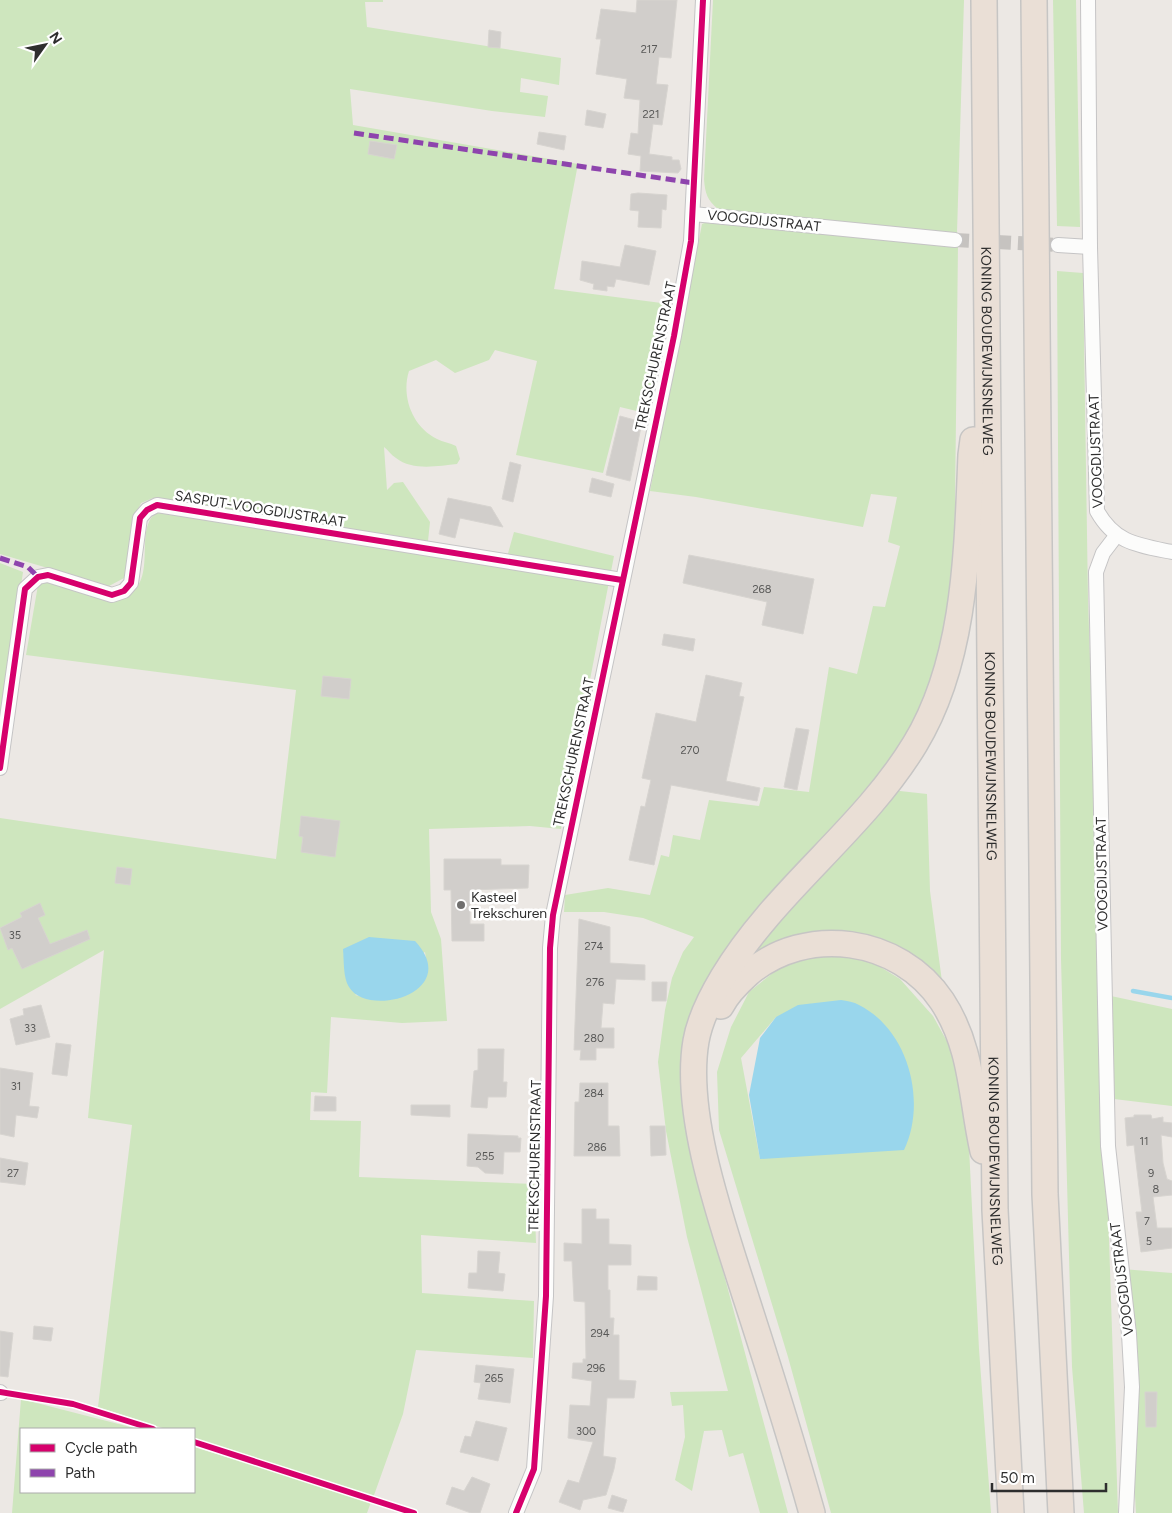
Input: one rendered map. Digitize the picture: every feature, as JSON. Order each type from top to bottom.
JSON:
[{"type":"highway","name":"KONING BOUDEWIJNSNELWEG","points":[[984,0],[995,1210],[1011,1513]]},
{"type":"highway","points":[[1034,0],[1044,1194],[1061,1513]]},
{"type":"highway","points":[[812,1513],[708,1169],[696,1108],[693,1073],[696,1039],[704,1011],[743,944],[900,767],[934,710],[947,675],[966,562],[971,456],[986,369]]},
{"type":"highway","points":[[696,1108],[703,1061],[714,1022],[723,1003],[740,982],[758,966],[786,950],[820,943],[852,943],[881,952],[904,964],[923,979],[941,1001],[964,1043],[978,1129],[995,1210]]},
{"type":"street","name":"TREKSCHURENSTRAAT","points":[[516,1513],[534,1469],[546,1296],[553,915],[680,304],[691,241],[703,0]]},
{"type":"street","name":"VOOGDIJSTRAAT","points":[[1088,0],[1090,247],[1096,511],[1104,524],[1116,536],[1103,553],[1096,572],[1108,1146],[1129,1334],[1132,1387],[1126,1513]]},
{"type":"street","name":"VOOGDIJSTRAAT","points":[[693,214],[955,240]]},
{"type":"street","points":[[1058,246],[1090,247]]},
{"type":"street","name":"SASPUT-VOOGDIJSTRAAT","points":[[0,768],[25,589],[38,577],[48,575],[112,595],[124,591],[132,583],[140,518],[147,510],[157,505],[622,580]]},
{"type":"street","points":[[1116,536],[1148,547],[1172,552]]},
{"type":"green space","points":[[0,0],[383,0],[383,2],[365,2],[367,27],[561,58],[559,85],[521,78],[520,92],[548,96],[545,117],[492,111],[350,89],[353,125],[578,164],[554,289],[669,304],[649,414],[620,407],[603,473],[516,455],[537,361],[495,350],[489,360],[455,373],[436,360],[409,371],[406,390],[408,400],[415,419],[421,427],[437,439],[456,446],[460,459],[457,464],[434,466],[410,465],[394,457],[384,447],[387,490],[394,483],[403,482],[430,522],[428,541],[153,498],[141,503],[135,516],[126,577],[109,586],[0,554]]},
{"type":"green space","points":[[713,0],[964,0],[957,233],[718,209],[714,206],[707,196],[704,179]]},
{"type":"green space","points":[[1053,0],[1076,0],[1080,227],[1057,226]]},
{"type":"green space","points":[[710,221],[958,245],[954,590],[927,700],[891,765],[700,1002],[693,1145],[723,1271],[788,1513],[760,1513],[743,1453],[729,1457],[722,1430],[704,1431],[692,1491],[675,1480],[685,1437],[683,1405],[672,1406],[670,1392],[728,1391],[687,1237],[666,1131],[658,1062],[665,1010],[672,978],[683,952],[694,937],[643,918],[604,912],[564,912],[565,895],[608,888],[650,895],[661,855],[669,857],[673,835],[700,840],[709,800],[759,806],[764,787],[809,792],[829,667],[857,674],[873,606],[885,607],[900,546],[888,542],[897,497],[871,494],[863,527],[696,497],[650,491],[702,224]]},
{"type":"green space","points":[[1057,271],[1083,273],[1088,599],[1118,1513],[1084,1513],[1072,1367],[1061,959]]},
{"type":"green space","points":[[157,512],[505,564],[514,532],[614,556],[561,829],[530,826],[429,829],[431,912],[441,939],[447,1021],[402,1023],[331,1017],[327,1093],[311,1092],[310,1120],[361,1121],[359,1177],[534,1184],[536,1243],[421,1235],[422,1293],[534,1301],[533,1358],[416,1350],[403,1414],[373,1498],[350,1490],[349,1494],[371,1502],[367,1513],[12,1513],[21,1399],[134,1428],[20,1428],[20,1493],[195,1493],[195,1447],[230,1458],[230,1450],[195,1438],[195,1428],[163,1428],[98,1407],[132,1125],[88,1118],[104,950],[0,1009],[0,818],[276,859],[296,690],[26,655],[38,585],[43,581],[51,582],[115,600],[130,594],[139,584],[143,572],[146,532],[149,521]],"holes":[[[425,952],[428,971],[377,1000],[355,995]]]},
{"type":"green space","points":[[0,563],[23,572],[0,730]]},
{"type":"green space","points":[[891,790],[927,794],[930,891],[943,989],[878,942],[742,968],[758,940]]},
{"type":"green space","points":[[846,956],[874,963],[900,979],[933,1016],[954,1054],[968,1127],[979,1349],[991,1513],[831,1513],[788,1357],[719,1130],[717,1072],[731,1027],[749,992],[779,968],[808,957]],"holes":[[[776,1017],[760,1159],[741,1058]]]},
{"type":"green space","points":[[1111,996],[1172,1009],[1172,1106],[1114,1099]]},
{"type":"green space","points":[[1122,1269],[1172,1273],[1172,1513],[1136,1513]]},
{"type":"water","points":[[369,937],[415,941],[427,959],[428,974],[420,986],[407,995],[391,1000],[374,1000],[359,996],[349,987],[345,974],[343,949]]},
{"type":"water","points":[[841,1000],[857,1004],[876,1016],[890,1031],[901,1049],[909,1069],[914,1111],[911,1131],[904,1150],[760,1159],[749,1095],[760,1038],[776,1017],[798,1005]]},
{"type":"building","points":[[637,0],[677,0],[671,58],[659,57],[656,84],[668,85],[662,125],[653,124],[649,154],[672,157],[672,160],[679,160],[681,169],[678,173],[640,171],[641,156],[628,154],[631,133],[638,134],[640,100],[624,98],[627,79],[596,74],[601,39],[596,39],[601,9],[636,13]]},
{"type":"building","points":[[489,30],[501,32],[500,48],[488,47]]},
{"type":"building","points":[[587,110],[606,114],[603,128],[585,125]]},
{"type":"building","points":[[539,132],[566,136],[564,150],[537,144]]},
{"type":"building","points":[[370,141],[397,145],[394,159],[368,154]]},
{"type":"building","points":[[631,194],[667,195],[666,210],[662,209],[661,228],[638,227],[639,211],[630,210]]},
{"type":"building","points":[[625,245],[656,251],[649,285],[616,279],[614,287],[607,286],[607,291],[593,289],[594,284],[580,280],[582,261],[620,267]]},
{"type":"building","points":[[620,416],[642,422],[630,481],[606,475]]},
{"type":"building","points":[[510,462],[521,465],[513,502],[502,499]]},
{"type":"building","points":[[592,478],[614,484],[611,497],[589,492]]},
{"type":"building","points":[[448,498],[491,507],[503,527],[460,518],[455,538],[439,534]]},
{"type":"building","points":[[689,555],[814,579],[803,634],[762,625],[767,602],[683,583]]},
{"type":"building","points":[[664,634],[695,639],[693,651],[662,645]]},
{"type":"building","points":[[706,675],[742,683],[739,696],[744,697],[726,781],[760,788],[757,801],[671,785],[654,865],[629,860],[641,806],[645,807],[651,780],[642,778],[656,713],[696,722]]},
{"type":"building","points":[[323,676],[351,679],[349,699],[321,696]]},
{"type":"building","points":[[796,728],[809,730],[797,790],[784,787]]},
{"type":"building","points":[[301,816],[340,821],[335,857],[301,852],[303,837],[299,836]]},
{"type":"building","name":"Kasteel Trekschuren","points":[[444,859],[501,859],[501,865],[529,865],[528,888],[470,890],[470,924],[484,924],[484,941],[452,941],[451,890],[444,890]]},
{"type":"building","points":[[117,867],[132,869],[130,885],[115,883]]},
{"type":"building","points":[[40,903],[45,915],[38,918],[50,944],[87,930],[90,939],[22,969],[12,948],[8,950],[0,928],[22,917],[20,913]]},
{"type":"building","points":[[579,919],[610,927],[610,963],[645,965],[645,980],[616,979],[614,1004],[603,1003],[601,1028],[614,1028],[614,1048],[596,1048],[596,1060],[580,1060],[581,1050],[574,1050]]},
{"type":"building","points":[[652,982],[667,982],[666,1001],[652,1001]]},
{"type":"building","points":[[41,1005],[50,1037],[16,1045],[10,1019],[24,1015],[23,1009]]},
{"type":"building","points":[[56,1043],[71,1045],[67,1076],[52,1074]]},
{"type":"building","points":[[478,1049],[504,1049],[503,1082],[507,1082],[506,1097],[488,1097],[487,1108],[471,1107],[474,1071],[478,1070]]},
{"type":"building","points":[[0,1068],[33,1073],[29,1106],[39,1107],[37,1118],[16,1115],[14,1137],[0,1134]]},
{"type":"building","points":[[580,1083],[608,1083],[608,1126],[619,1126],[620,1156],[574,1156],[575,1102],[579,1102]]},
{"type":"building","points":[[315,1096],[336,1097],[336,1111],[314,1111]]},
{"type":"building","points":[[411,1105],[450,1105],[450,1117],[411,1115]]},
{"type":"building","points":[[1134,1115],[1151,1115],[1152,1119],[1163,1117],[1163,1122],[1172,1123],[1172,1137],[1161,1135],[1163,1163],[1167,1179],[1172,1181],[1172,1195],[1153,1197],[1157,1228],[1172,1228],[1172,1248],[1141,1252],[1136,1212],[1142,1212],[1134,1145],[1127,1146],[1125,1118],[1134,1117]]},
{"type":"building","points":[[650,1126],[665,1126],[666,1155],[651,1156]]},
{"type":"building","points":[[468,1134],[518,1136],[518,1138],[521,1138],[520,1152],[504,1152],[503,1174],[485,1173],[478,1167],[467,1166]]},
{"type":"building","points":[[0,1158],[28,1163],[25,1185],[0,1182]]},
{"type":"building","points":[[582,1209],[596,1209],[596,1219],[609,1219],[609,1244],[631,1245],[631,1265],[608,1265],[608,1290],[610,1290],[610,1318],[614,1318],[613,1335],[619,1335],[619,1380],[636,1381],[634,1398],[607,1398],[603,1456],[616,1458],[614,1469],[606,1495],[583,1500],[580,1510],[559,1502],[568,1480],[579,1483],[593,1442],[568,1438],[570,1405],[590,1406],[592,1381],[572,1378],[573,1363],[583,1363],[583,1359],[586,1359],[585,1302],[574,1301],[572,1261],[564,1261],[564,1243],[582,1244]]},
{"type":"building","points":[[478,1251],[500,1252],[498,1273],[505,1274],[503,1291],[468,1288],[469,1273],[477,1273]]},
{"type":"building","points":[[638,1276],[657,1277],[657,1290],[637,1290]]},
{"type":"building","points":[[34,1326],[53,1328],[51,1341],[33,1339]]},
{"type":"building","points":[[0,1331],[13,1333],[8,1377],[0,1376]]},
{"type":"building","points":[[476,1365],[514,1369],[510,1403],[478,1399],[481,1383],[474,1382]]},
{"type":"building","points":[[1145,1392],[1157,1392],[1156,1427],[1146,1427]]},
{"type":"building","points":[[476,1421],[507,1428],[498,1461],[460,1452],[465,1436],[471,1437]]},
{"type":"building","points":[[472,1477],[490,1484],[480,1513],[471,1513],[446,1504],[452,1487],[464,1491]]},
{"type":"building","points":[[612,1495],[627,1500],[623,1512],[608,1508]]},
{"type":"waterway","points":[[1133,991],[1172,998]]},
{"type":"tunnel","points":[[955,240],[1058,245]]},
{"type":"marked path","points":[[354,133],[694,183]]},
{"type":"marked path","points":[[0,558],[28,567],[38,577]]},
{"type":"cycle path","points":[[516,1513],[534,1469],[546,1296],[550,948],[553,915],[674,336],[691,241],[703,0]]},
{"type":"cycle path","points":[[0,768],[25,589],[38,577],[48,575],[112,595],[124,591],[131,583],[140,518],[147,510],[157,505],[622,580]]},
{"type":"cycle path","points":[[0,1392],[73,1404],[150,1428]]},
{"type":"cycle path","points":[[195,1442],[414,1513]]},
{"type":"place","name":"Kasteel Trekschuren","points":[[461,905]]}]
